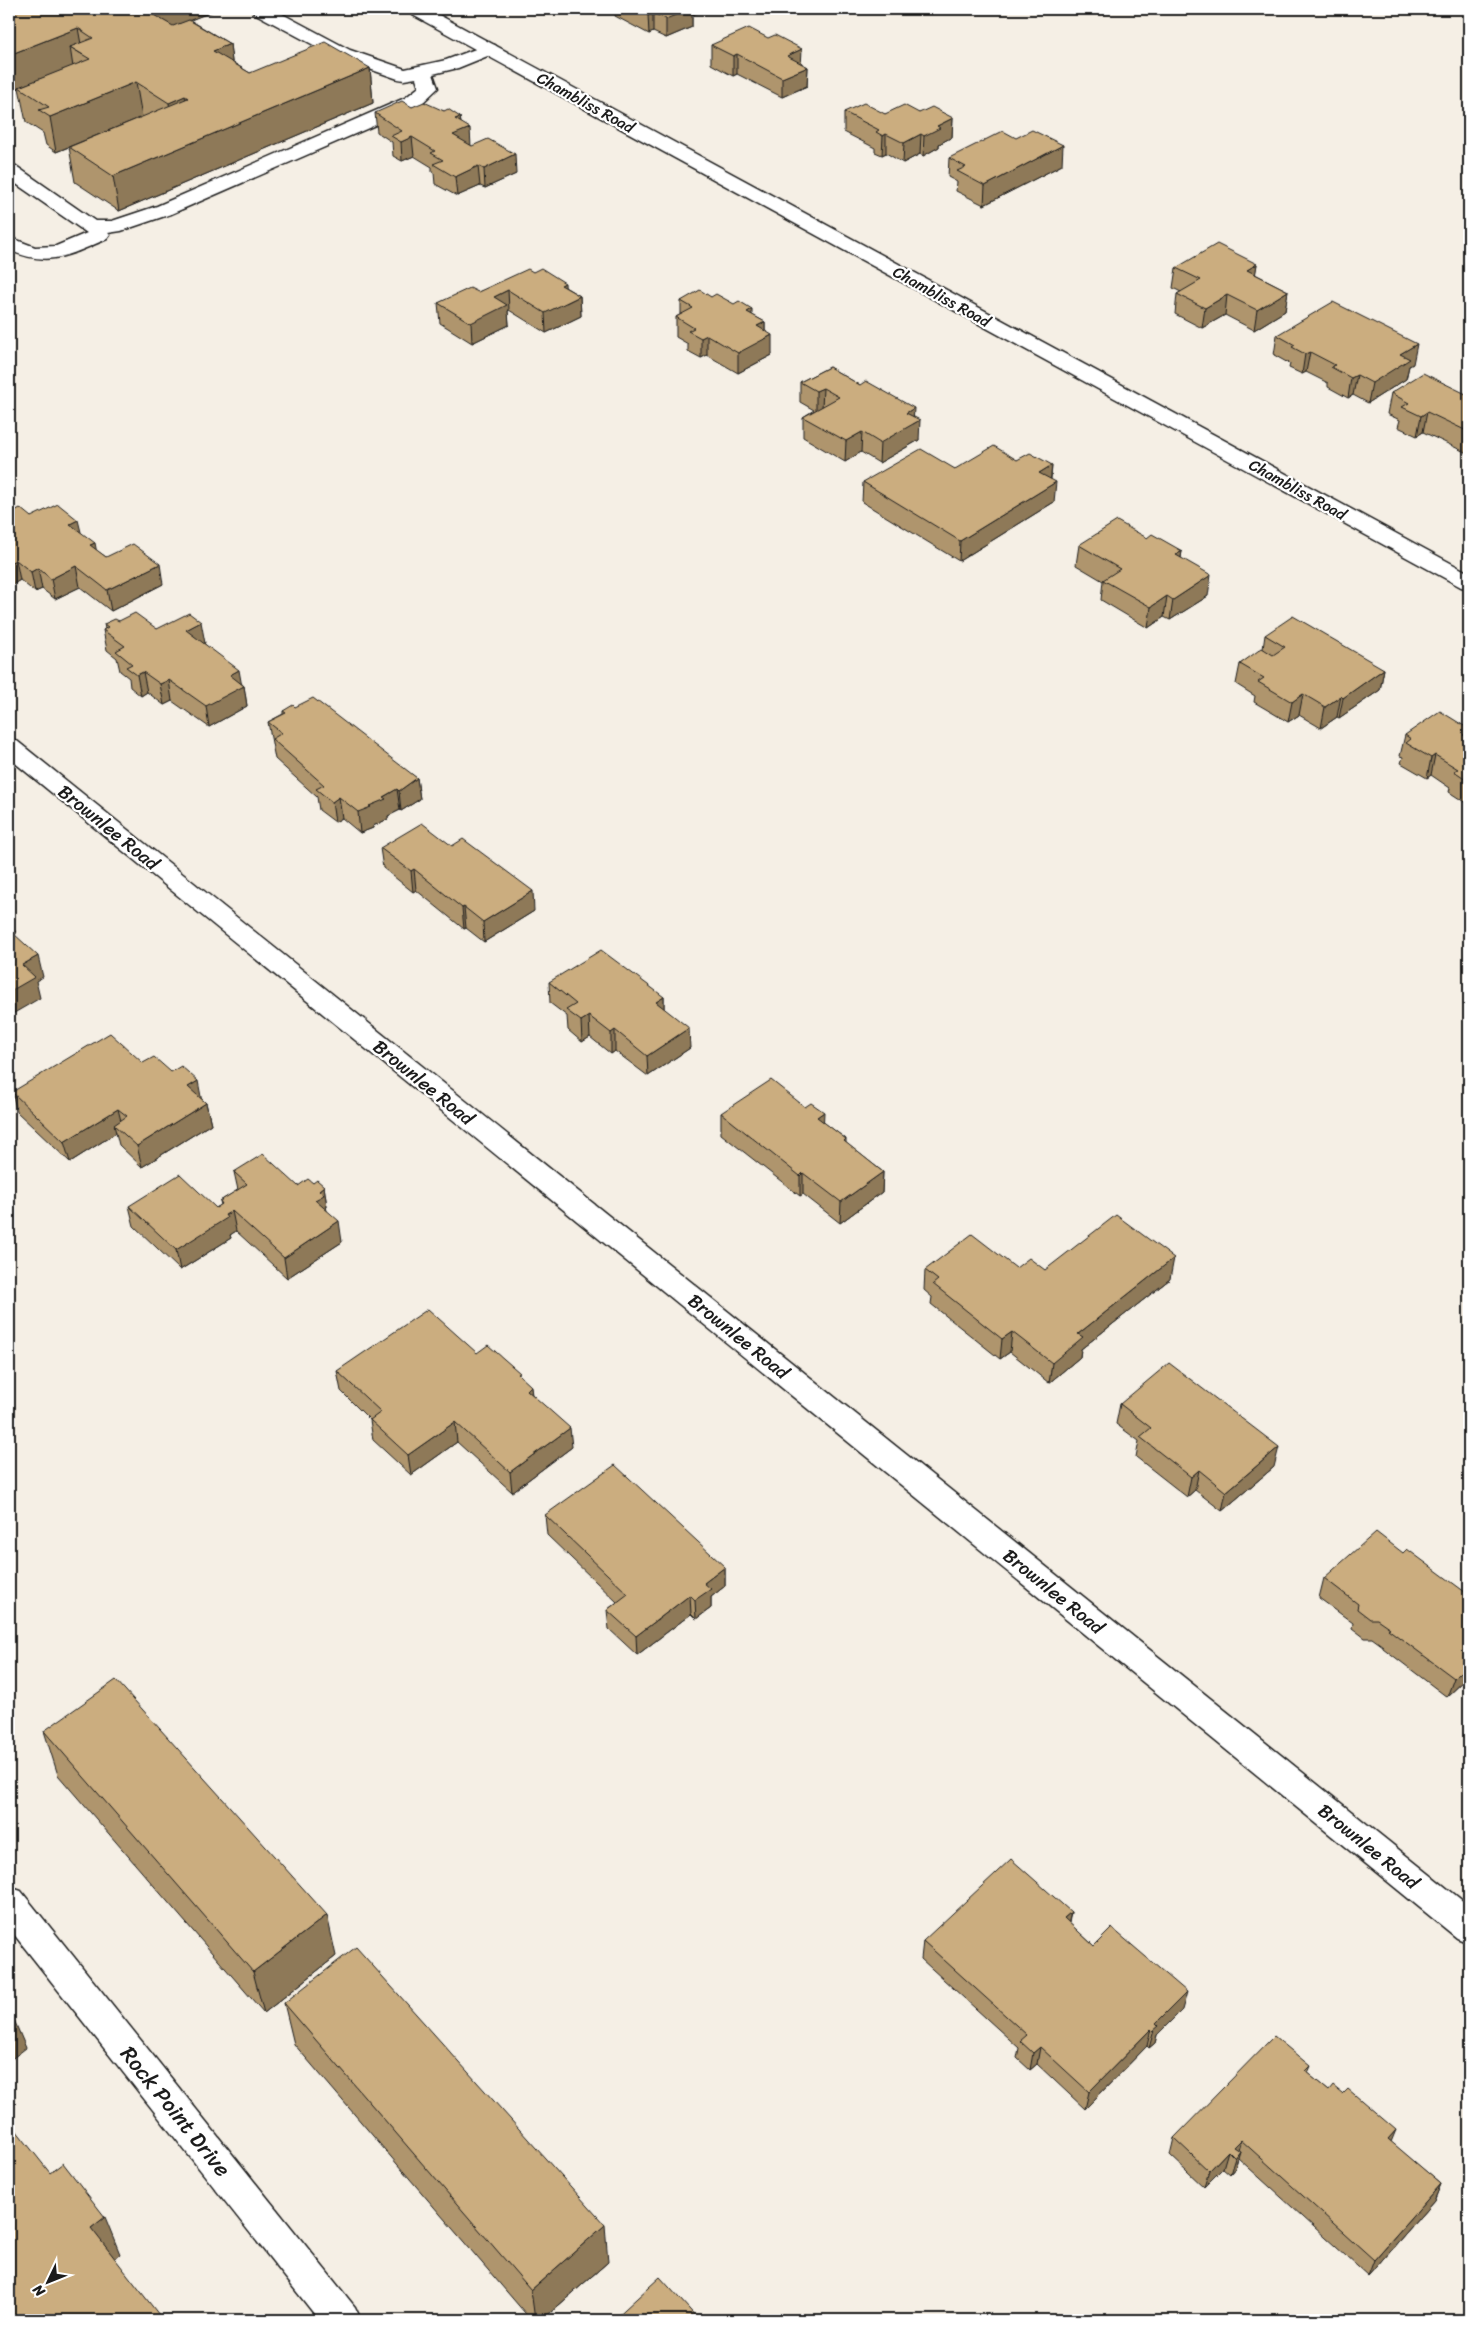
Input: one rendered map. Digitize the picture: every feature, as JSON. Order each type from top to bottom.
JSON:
[{"type":"street","points":[[260,9],[344,54],[404,75],[452,64],[489,49]]},
{"type":"street","name":"Chambliss Road","points":[[415,9],[1469,582]]},
{"type":"street","points":[[91,227],[114,227],[164,210],[412,102],[429,88],[424,70]]},
{"type":"street","points":[[9,170],[100,235],[59,252],[32,253],[9,243]]},
{"type":"street","name":"Brownlee Road","points":[[9,746],[1469,1927]]},
{"type":"street","name":"Rock Point Drive","points":[[9,1902],[342,2320]]},
{"type":"building","points":[[23,9],[143,9],[173,26],[189,20],[230,44],[213,51],[250,73],[325,42],[370,68],[113,176],[69,147],[188,98],[185,96],[169,103],[136,82],[50,117],[39,110],[49,107],[19,87],[90,59],[70,47],[93,38],[78,28],[9,55],[9,14]]},
{"type":"building","points":[[636,9],[690,9],[666,19],[653,13],[648,15]]},
{"type":"building","points":[[749,28],[768,38],[775,35],[802,49],[787,56],[808,67],[782,78],[737,54],[733,56],[711,45]]},
{"type":"building","points":[[402,101],[412,107],[424,102],[444,111],[448,109],[460,117],[455,119],[470,128],[453,135],[472,146],[488,139],[515,154],[484,169],[478,166],[455,177],[433,164],[443,160],[431,153],[435,151],[412,137],[401,142],[391,136],[402,131],[375,113]]},
{"type":"building","points":[[864,103],[885,114],[904,105],[919,113],[932,107],[953,118],[937,126],[940,128],[924,136],[921,134],[904,143],[886,134],[883,136],[876,132],[879,130],[844,112]]},
{"type":"building","points":[[1032,130],[1063,145],[985,186],[957,171],[966,167],[949,158],[1003,131],[1016,138]]},
{"type":"building","points":[[1217,244],[1257,264],[1247,270],[1288,291],[1257,310],[1227,295],[1205,308],[1177,294],[1201,280],[1176,268]]},
{"type":"building","points":[[541,268],[565,283],[561,285],[580,296],[545,313],[508,290],[494,297],[507,305],[471,323],[438,303],[470,288],[478,292],[528,269],[533,272]]},
{"type":"building","points":[[700,290],[711,297],[716,294],[734,304],[739,301],[752,309],[747,312],[765,322],[757,326],[772,335],[738,353],[707,335],[701,338],[688,331],[694,328],[676,317],[693,308],[681,301]]},
{"type":"building","points":[[1333,302],[1417,344],[1400,354],[1410,359],[1372,383],[1357,375],[1351,378],[1331,367],[1335,365],[1310,352],[1305,354],[1292,347],[1295,345],[1277,335]]},
{"type":"building","points":[[829,367],[860,385],[866,381],[914,408],[906,413],[920,420],[880,443],[862,432],[846,441],[803,417],[839,397],[823,388],[816,391],[800,382]]},
{"type":"building","points":[[1423,373],[1469,395],[1469,432],[1427,412],[1421,416],[1402,407],[1409,403],[1391,393]]},
{"type":"building","points":[[994,446],[1017,460],[1030,453],[1052,465],[1039,473],[1056,482],[960,541],[863,482],[921,449],[955,469]]},
{"type":"building","points":[[58,504],[78,520],[70,524],[95,543],[90,545],[106,557],[133,544],[160,564],[107,590],[76,566],[51,579],[38,568],[31,572],[16,560],[9,563],[9,514],[20,508],[31,517]]},
{"type":"building","points":[[1117,521],[1147,538],[1152,534],[1182,551],[1176,555],[1211,575],[1173,600],[1167,596],[1151,607],[1103,580],[1120,569],[1079,545]]},
{"type":"building","points":[[135,613],[157,629],[189,613],[201,622],[186,630],[239,670],[230,675],[244,686],[206,706],[169,680],[160,684],[143,672],[137,675],[126,667],[132,664],[116,651],[125,646],[103,630],[108,627],[104,624],[115,619],[119,621]]},
{"type":"building","points":[[1293,616],[1384,669],[1343,698],[1341,696],[1325,707],[1303,694],[1292,702],[1258,682],[1264,678],[1240,664],[1262,648],[1273,655],[1285,647],[1265,635]]},
{"type":"building","points":[[313,698],[417,778],[399,791],[397,789],[383,797],[386,799],[358,812],[339,797],[332,802],[316,789],[324,785],[272,739],[282,733],[268,722],[286,713],[283,711],[293,705],[295,707]]},
{"type":"building","points":[[1440,711],[1469,729],[1463,735],[1469,739],[1469,781],[1454,771],[1458,769],[1435,755],[1431,758],[1406,743],[1411,739],[1405,735]]},
{"type":"building","points":[[422,823],[452,846],[463,839],[533,891],[483,922],[464,907],[462,908],[414,869],[411,871],[380,848]]},
{"type":"building","points":[[9,925],[17,933],[14,934],[38,956],[22,965],[35,977],[9,992]]},
{"type":"building","points":[[601,950],[664,997],[656,1002],[689,1028],[647,1056],[615,1030],[611,1033],[589,1016],[581,1021],[566,1010],[576,1004],[549,982]]},
{"type":"building","points":[[110,1033],[143,1063],[154,1057],[171,1072],[181,1066],[198,1081],[188,1087],[206,1103],[137,1146],[114,1125],[127,1116],[118,1109],[64,1142],[12,1092]]},
{"type":"building","points":[[771,1080],[805,1107],[811,1103],[824,1112],[817,1117],[846,1139],[844,1141],[883,1172],[841,1202],[803,1173],[800,1176],[721,1113]]},
{"type":"building","points":[[263,1154],[298,1186],[308,1179],[313,1183],[317,1180],[324,1186],[319,1190],[324,1195],[315,1200],[339,1221],[284,1258],[232,1211],[225,1215],[227,1218],[176,1250],[129,1206],[180,1174],[216,1208],[222,1204],[220,1201],[247,1184],[234,1172]]},
{"type":"building","points":[[1116,1215],[1174,1258],[1078,1334],[1083,1337],[1052,1363],[1012,1332],[1002,1339],[933,1284],[938,1280],[925,1270],[972,1234],[1016,1268],[1029,1258],[1045,1270]]},
{"type":"building","points":[[428,1309],[477,1353],[488,1345],[520,1373],[518,1374],[531,1386],[527,1390],[570,1428],[510,1472],[455,1422],[408,1455],[370,1420],[381,1412],[337,1371]]},
{"type":"building","points":[[1169,1363],[1279,1447],[1226,1492],[1199,1470],[1191,1477],[1140,1437],[1151,1428],[1120,1404]]},
{"type":"building","points":[[615,1465],[725,1567],[704,1583],[711,1589],[695,1600],[690,1595],[636,1636],[607,1610],[628,1594],[545,1515]]},
{"type":"building","points":[[1376,1532],[1403,1553],[1407,1549],[1469,1595],[1469,1663],[1454,1678],[1388,1629],[1390,1628],[1377,1619],[1370,1619],[1357,1609],[1358,1604],[1324,1578]]},
{"type":"building","points":[[116,1680],[327,1915],[253,1972],[44,1731]]},
{"type":"building","points":[[1011,1859],[1071,1912],[1064,1918],[1094,1946],[1112,1928],[1187,1992],[1156,2023],[1159,2026],[1153,2031],[1151,2029],[1089,2092],[1040,2047],[1033,2053],[1020,2041],[1027,2035],[923,1941]]},
{"type":"building","points":[[356,1947],[605,2225],[531,2290],[284,2003]]},
{"type":"building","points":[[1274,2036],[1310,2066],[1305,2071],[1329,2091],[1333,2086],[1343,2094],[1348,2089],[1396,2130],[1388,2139],[1441,2184],[1374,2260],[1241,2140],[1234,2147],[1240,2151],[1235,2158],[1228,2151],[1209,2171],[1174,2138]]},
{"type":"building","points":[[12,2125],[50,2173],[63,2163],[105,2217],[91,2228],[163,2320],[9,2320],[9,2127]]},
{"type":"building","points":[[660,2277],[699,2320],[613,2320]]}]
